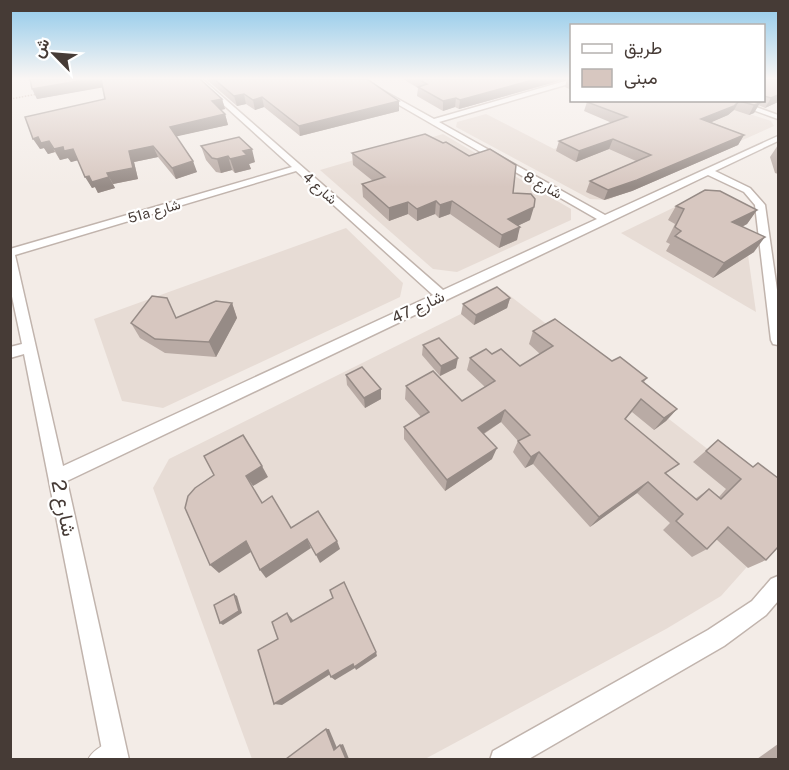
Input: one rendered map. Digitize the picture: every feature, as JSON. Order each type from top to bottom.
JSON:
[{"type":"street","name":"شارع 4","points":[[238,115],[442,296]]},
{"type":"street","name":"شارع 8","points":[[420,115],[605,219]]},
{"type":"street","points":[[432,122],[456,115]]},
{"type":"street","name":"شارع 47","points":[[57,477],[778,138]]},
{"type":"street","name":"51a شارع","points":[[10,254],[298,168]]},
{"type":"street","points":[[707,171],[747,190],[760,205],[778,340]]},
{"type":"street","name":"شارع 2","points":[[10,254],[115,753]]},
{"type":"street","points":[[10,353],[30,346]]},
{"type":"street","points":[[502,759],[716,638],[759,608],[778,586]]},
{"type":"lane","points":[[94,759],[115,753]]},
{"type":"shaded area","points":[[488,115],[554,149],[648,116],[646,115],[752,115],[771,121],[774,126],[608,200],[590,199],[456,127],[457,122]]},
{"type":"shaded area","points":[[443,134],[571,209],[571,220],[457,272],[433,269],[320,170]]},
{"type":"shaded area","points":[[706,192],[741,205],[756,312],[621,233]]},
{"type":"shaded area","points":[[346,228],[403,283],[400,297],[163,408],[122,401],[94,319]]},
{"type":"shaded area","points":[[505,292],[772,499],[777,533],[721,596],[666,629],[425,759],[252,759],[153,488],[169,459]]},
{"type":"building","points":[[34,115],[221,115],[170,127],[193,161],[172,168],[153,146],[129,151],[133,168],[107,173],[109,177],[92,182],[89,176],[85,177],[73,149],[64,151],[63,147],[54,149],[49,141],[41,143],[38,137],[33,139],[25,117]]},
{"type":"building","points":[[285,115],[343,115],[299,126]]},
{"type":"building","points":[[621,115],[711,115],[701,119],[744,135],[608,190],[590,181],[651,155],[613,139],[579,151],[559,141],[627,117]]},
{"type":"building","points":[[425,134],[443,143],[446,142],[469,156],[490,149],[516,165],[513,193],[531,194],[535,199],[534,207],[508,219],[520,227],[502,235],[452,201],[440,205],[436,201],[417,209],[408,202],[389,208],[362,184],[385,177],[352,153]]},
{"type":"building","points":[[239,137],[252,149],[243,151],[247,155],[217,159],[212,158],[201,146]]},
{"type":"building","points":[[705,190],[720,191],[757,210],[732,222],[765,237],[724,263],[675,236],[681,231],[675,227],[684,209],[676,206]]},
{"type":"building","points":[[497,287],[510,298],[476,315],[463,304]]},
{"type":"building","points":[[152,296],[167,298],[176,318],[216,301],[232,303],[209,342],[155,339],[131,323]]},
{"type":"building","points":[[555,319],[612,361],[620,357],[647,378],[642,381],[677,409],[664,418],[641,399],[625,419],[679,464],[665,473],[697,500],[709,489],[721,499],[741,479],[706,451],[718,440],[753,467],[758,463],[778,478],[778,547],[766,560],[728,527],[707,549],[676,521],[683,514],[648,482],[599,517],[539,452],[531,457],[518,441],[530,435],[505,410],[478,428],[497,448],[447,480],[404,427],[429,412],[406,386],[433,371],[462,401],[495,381],[470,358],[486,349],[492,354],[501,349],[520,366],[553,346],[533,331]]},
{"type":"building","points":[[439,338],[458,358],[441,366],[423,345]]},
{"type":"building","points":[[362,367],[381,389],[364,398],[346,375]]},
{"type":"building","points":[[243,435],[262,466],[246,476],[262,503],[272,496],[291,528],[318,511],[337,541],[316,555],[307,539],[260,570],[246,541],[210,565],[185,508],[188,496],[195,488],[214,475],[204,456]]},
{"type":"building","points":[[344,582],[376,652],[354,667],[353,664],[331,677],[328,670],[274,704],[258,650],[278,639],[272,622],[287,613],[291,622],[333,598],[330,590]]},
{"type":"building","points":[[234,594],[239,611],[220,623],[214,605]]},
{"type":"building","points":[[326,729],[334,750],[340,745],[346,759],[286,759]]}]
